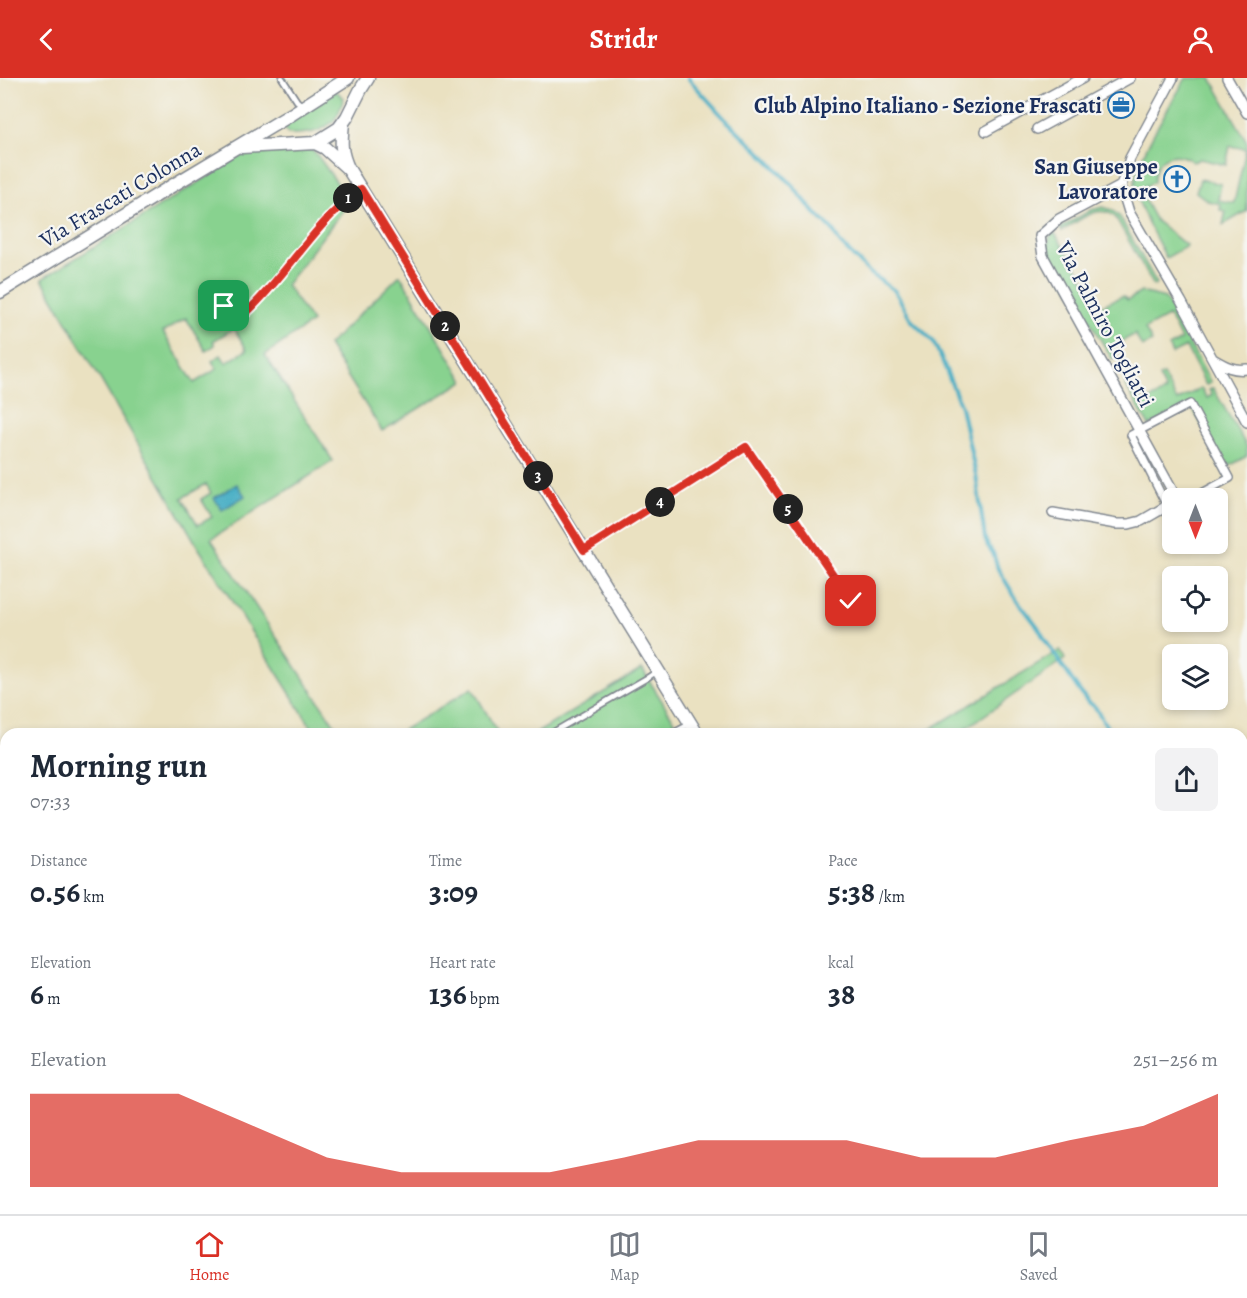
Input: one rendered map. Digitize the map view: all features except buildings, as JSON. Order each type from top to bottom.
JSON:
[{"type":"street","name":"Via Frascati Colonna","points":[[0,292],[282,121],[348,78]]},
{"type":"street","name":"Via Frascati Colonna","points":[[232,150],[242,147],[315,143],[339,128],[368,78]]},
{"type":"street","points":[[986,131],[1083,78]]},
{"type":"street","points":[[1037,129],[1130,78]]},
{"type":"street","points":[[1173,78],[1130,158],[1121,186],[1129,212],[1247,422]]},
{"type":"street","points":[[1227,78],[1247,113]]},
{"type":"street","points":[[336,86],[346,91],[354,102]]},
{"type":"street","points":[[282,121],[276,132],[284,145]]},
{"type":"street","points":[[343,123],[340,140],[349,170],[694,728]]},
{"type":"street","points":[[315,143],[325,148],[349,170]]},
{"type":"street","name":"Via Palmiro Togliatti","points":[[1121,186],[1059,219],[1040,236],[1043,256],[1140,431]]},
{"type":"street","points":[[1211,358],[1227,367],[1247,369]]},
{"type":"street","points":[[1171,488],[1140,431],[1190,404],[1230,478],[1212,488]]},
{"type":"street","points":[[1053,513],[1116,524],[1129,524],[1162,512]]},
{"type":"lane","points":[[282,78],[297,101],[304,107]]},
{"type":"lane","points":[[224,306],[247,312],[265,295],[316,232],[348,198],[361,189]]},
{"type":"lane","points":[[584,550],[746,447],[851,601],[865,592]]},
{"type":"lane","points":[[560,728],[658,670]]},
{"type":"green space","points":[[1186,78],[1211,78],[1247,142],[1247,211],[1223,225],[1226,211],[1220,210],[1221,204],[1208,201],[1196,192],[1200,179],[1221,184],[1218,200],[1234,203],[1246,149],[1230,146],[1226,165],[1200,159],[1193,162],[1179,156],[1166,157],[1157,166],[1154,182],[1145,186],[1148,192],[1142,195],[1156,221],[1187,246],[1166,258],[1136,194],[1136,175],[1147,147]]},
{"type":"green space","points":[[336,91],[344,98],[337,115],[329,125],[312,132],[288,134],[283,126]]},
{"type":"green space","points":[[300,144],[315,152],[350,201],[286,285],[312,322],[265,355],[333,461],[211,539],[337,728],[312,728],[198,547],[42,279],[249,151]],"holes":[[[186,318],[206,351],[215,345],[213,341],[234,328],[247,350],[226,363],[221,355],[212,361],[217,369],[194,383],[163,332]],[[206,484],[211,493],[201,499],[212,517],[198,525],[182,498]]]},
{"type":"green space","points":[[1103,207],[1112,210],[1120,217],[1157,284],[1154,286],[1116,218],[1110,213],[1096,212],[1081,218],[1062,231],[1060,228],[1091,210]]},
{"type":"green space","points":[[1054,232],[1101,306],[1122,296],[1128,300],[1141,292],[1165,298],[1211,383],[1206,385],[1186,347],[1172,354],[1169,347],[1181,340],[1169,316],[1145,329],[1152,342],[1142,347],[1135,334],[1112,347],[1117,356],[1112,359],[1051,257],[1048,244]]},
{"type":"green space","points":[[400,275],[464,381],[382,431],[328,345]]},
{"type":"green space","points":[[1163,375],[1177,401],[1201,388],[1207,398],[1212,395],[1209,390],[1213,388],[1247,447],[1247,456],[1226,468],[1190,404],[1149,426],[1125,384],[1130,381],[1143,403],[1166,391],[1159,377]]},
{"type":"green space","points":[[1060,650],[1065,659],[966,728],[932,728]]},
{"type":"green space","points":[[642,669],[679,728],[545,728]]},
{"type":"green space","points":[[472,688],[495,728],[406,728]]},
{"type":"water","points":[[237,484],[245,496],[222,510],[214,498]]},
{"type":"waterway","points":[[688,78],[726,120],[791,184],[814,212],[831,228],[840,243],[870,273],[895,291],[912,321],[933,341],[961,407],[976,475],[985,539],[998,569],[1078,689],[1095,707],[1107,728]]},
{"type":"place","name":"Club Alpino Italiano - Sezione Frascati","points":[[1121,105]]},
{"type":"place","name":"San Giuseppe Lavoratore","points":[[1177,179]]},
{"type":"route","points":[[224,306],[247,312],[265,295],[316,232],[348,198],[361,189],[584,550],[746,447],[851,601]]}]
